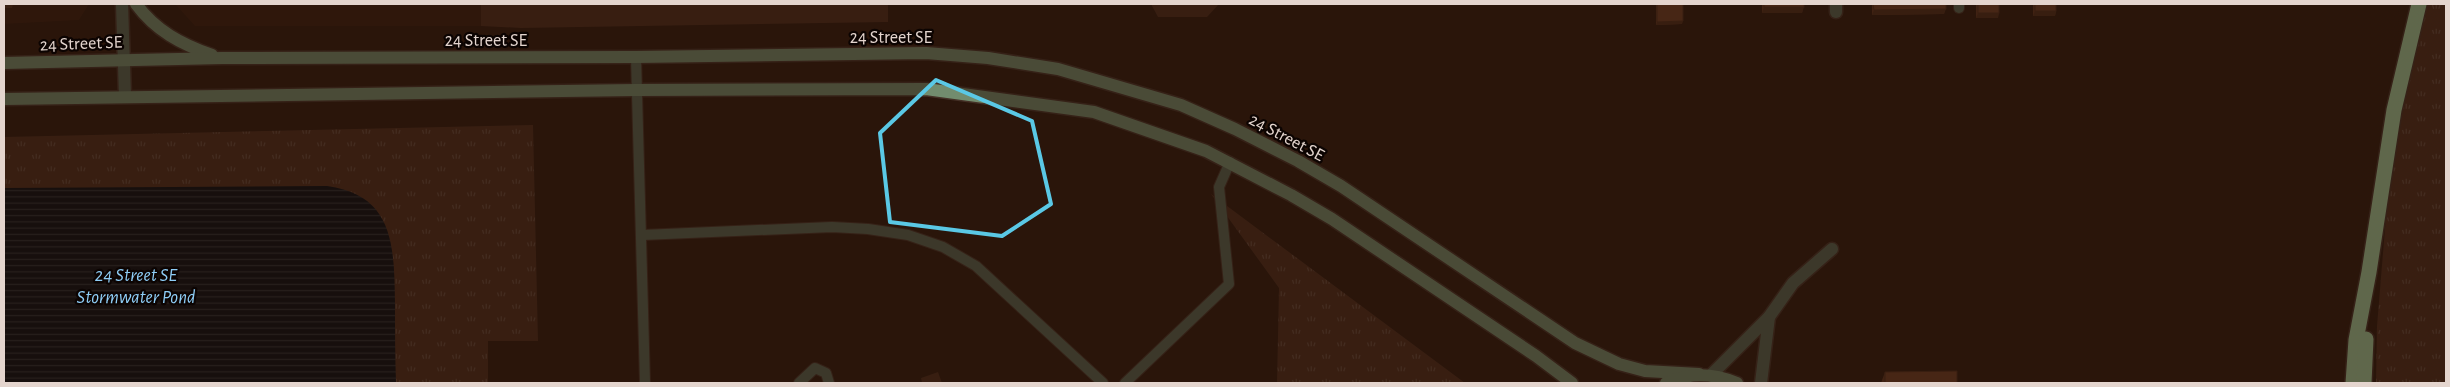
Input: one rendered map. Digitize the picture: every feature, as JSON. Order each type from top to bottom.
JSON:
[{"type":"highway","points":[[2353,383],[2356,340],[2369,272],[2394,110],[2419,4]]},
{"type":"highway","points":[[2364,383],[2369,272]]},
{"type":"main road","points":[[136,4],[160,30],[183,45],[222,58]]},
{"type":"main road","name":"24 Street SE","points":[[4,63],[222,58],[636,57],[926,53],[988,58],[1058,69],[1181,105],[1235,129],[1298,161],[1341,186],[1575,343],[1619,364],[1636,368],[1721,377],[1737,383]]},
{"type":"main road","points":[[4,98],[636,90],[926,90],[986,96],[1094,112],[1162,134],[1230,162],[1332,219],[1536,356],[1572,383]]},
{"type":"main road","points":[[1666,383],[1676,379],[1705,375]]},
{"type":"street","points":[[122,4],[125,96]]},
{"type":"street","points":[[1705,375],[1769,317],[1793,283],[1832,249]]},
{"type":"street","points":[[1760,383],[1769,317]]},
{"type":"lane","points":[[636,57],[645,383]]},
{"type":"lane","points":[[1126,383],[1229,284],[1219,187],[1230,162]]},
{"type":"lane","points":[[642,235],[832,227],[868,229],[908,235],[943,247],[976,266],[1103,383]]},
{"type":"lane","points":[[799,383],[815,368],[826,373],[829,383]]},
{"type":"highlighted area","points":[[936,80],[1032,121],[1051,204],[1002,236],[890,222],[880,133]]},
{"type":"shaded area","points":[[4,4],[89,4],[79,20],[4,24]]},
{"type":"shaded area","points":[[175,4],[481,4],[481,26],[195,26]]},
{"type":"green space","points":[[481,4],[888,4],[888,22],[521,28],[481,26]]},
{"type":"green space","points":[[1151,4],[1219,4],[1207,17],[1158,17]]},
{"type":"green space","points":[[2424,4],[2446,4],[2446,383],[2376,383],[2377,326],[2390,168]]},
{"type":"green space","points":[[533,125],[538,341],[488,341],[488,383],[4,383],[4,137]]},
{"type":"green space","points":[[1211,194],[1465,383],[1277,383],[1279,288]]},
{"type":"green space","points":[[938,372],[942,383],[922,383],[921,378]]},
{"type":"water","name":"24 Street SE Stormwater Pond","points":[[327,186],[349,191],[366,200],[378,212],[386,227],[394,263],[396,383],[4,383],[4,188]]},
{"type":"building","points":[[1657,4],[1683,4],[1683,21],[1657,22]]},
{"type":"building","points":[[1764,4],[1804,4],[1804,7],[1764,7]]},
{"type":"building","points":[[1873,4],[1946,4],[1946,9],[1874,10]]},
{"type":"building","points":[[1978,4],[1999,4],[1999,13],[1978,13]]},
{"type":"building","points":[[2035,4],[2056,4],[2056,11],[2035,11]]},
{"type":"building","points":[[1957,371],[1957,383],[1885,383],[1885,372]]}]
